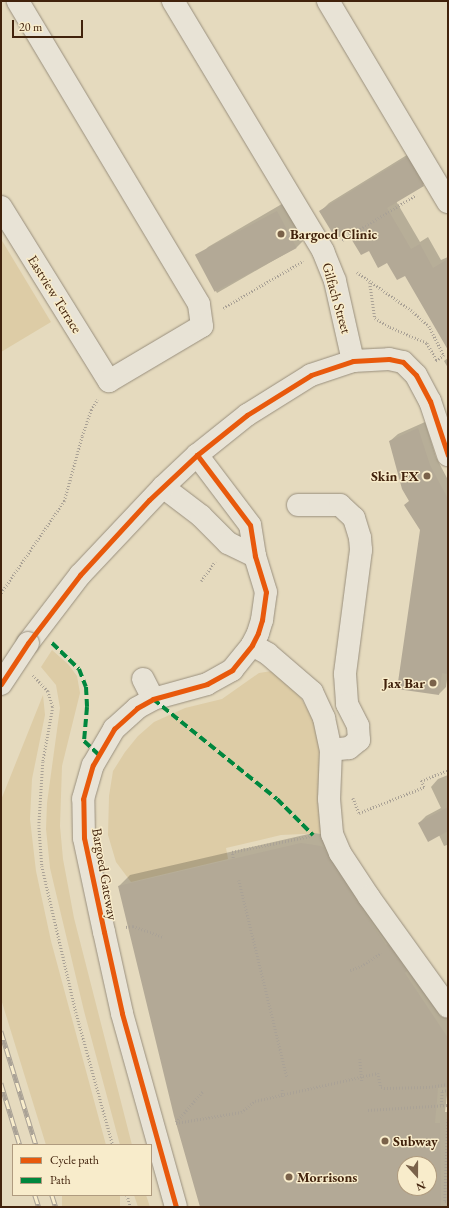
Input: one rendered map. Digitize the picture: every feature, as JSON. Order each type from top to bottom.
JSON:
[{"type":"street","points":[[18,1],[198,304],[202,326],[109,380]]},
{"type":"street","name":"Gilfach Street","points":[[173,1],[323,250],[335,281],[353,360]]},
{"type":"street","points":[[328,1],[448,202]]},
{"type":"street","name":"Eastview Terrace","points":[[1,207],[109,380]]},
{"type":"street","points":[[1,684],[28,643],[80,575],[163,487],[198,455],[247,415],[312,375],[353,360],[390,359],[403,362],[416,375],[430,401],[448,455]]},
{"type":"street","name":"Bargoed Gateway","points":[[176,1207],[122,1013],[84,838],[83,799],[93,765],[114,729],[137,708],[153,699],[207,684],[232,670],[252,645],[262,620],[266,592],[255,556],[250,525],[198,455]]},
{"type":"street","points":[[163,487],[201,516],[228,543],[255,556]]},
{"type":"street","points":[[298,505],[340,505],[354,518],[360,538],[361,550],[345,674],[347,704],[358,726],[359,740],[349,748],[331,750]]},
{"type":"street","points":[[252,645],[268,654],[312,692],[324,718],[331,750],[330,799],[332,834],[340,853],[369,897],[448,1007]]},
{"type":"street","points":[[143,678],[153,699]]},
{"type":"path","points":[[336,244],[436,183]]},
{"type":"path","points":[[218,311],[307,259]]},
{"type":"path","points":[[352,268],[411,310],[429,326],[444,355],[416,375]]},
{"type":"path","points":[[370,282],[375,318],[390,327],[427,343],[437,360]]},
{"type":"path","points":[[1,593],[64,501],[82,436],[92,410],[109,380]]},
{"type":"path","points":[[32,674],[38,677],[48,691],[53,707],[42,770],[38,826],[42,866],[76,1012],[113,1144]]},
{"type":"path","points":[[330,799],[352,795],[359,813],[424,787],[421,781],[448,770]]},
{"type":"path","points":[[233,858],[232,852],[313,835],[332,834]]},
{"type":"path","points":[[284,1065],[239,881],[287,1077]]},
{"type":"path","points":[[129,927],[133,926],[163,937]]},
{"type":"path","points":[[350,970],[362,966]]},
{"type":"path","points":[[360,1059],[362,1082]]},
{"type":"path","points":[[170,1123],[240,1112],[255,1101],[378,1073],[381,1087],[384,1088],[429,1087],[448,1084]]},
{"type":"path","points":[[282,1089],[282,1096]]},
{"type":"path","points":[[441,1105],[442,1091],[448,1090]]},
{"type":"path","points":[[176,1123],[203,1091]]},
{"type":"path","points":[[368,1110],[448,1105]]},
{"type":"path","points":[[448,1119],[445,1202],[448,1202]]},
{"type":"path","points":[[127,1196],[131,1207]]},
{"type":"shaded area","points":[[1,239],[51,322],[1,352]]},
{"type":"shaded area","points":[[52,650],[68,664],[77,676],[80,693],[62,766],[60,826],[63,859],[74,918],[132,1144],[120,1144],[84,1011],[50,868],[46,829],[47,803],[60,708],[56,685],[41,667]]},
{"type":"shaded area","points":[[272,671],[286,681],[301,698],[314,721],[320,750],[320,816],[325,833],[281,835],[226,848],[228,859],[131,882],[116,862],[108,835],[109,796],[113,771],[125,752],[138,736],[154,722],[185,708],[222,699],[259,673]]},
{"type":"shaded area","points":[[43,695],[45,715],[32,779],[30,819],[36,871],[51,941],[106,1144],[46,1144],[1,999],[1,800]]},
{"type":"shaded area","points":[[62,1196],[120,1196],[120,1207],[62,1207]]},
{"type":"shaded area","points":[[134,1196],[146,1196],[150,1207],[138,1207]]},
{"type":"building","points":[[407,157],[424,186],[387,208],[411,249],[420,244],[433,268],[448,259],[448,350],[405,276],[397,280],[387,263],[378,268],[369,251],[361,255],[347,232],[336,239],[319,211]]},
{"type":"building","points":[[277,211],[297,248],[215,292],[195,255]]},
{"type":"building","points":[[418,428],[430,465],[448,499],[448,674],[442,673],[439,695],[397,689],[420,530],[404,505],[409,501],[402,489],[389,441]]},
{"type":"building","points":[[448,807],[448,831],[428,842],[418,823]]},
{"type":"building","points":[[301,843],[321,846],[324,848],[330,860],[386,945],[388,944],[407,971],[405,973],[448,1038],[448,1087],[438,1088],[435,1123],[440,1123],[441,1207],[200,1207],[174,1116],[118,886]]},
{"type":"railway","points":[[1,1031],[36,1144]]},
{"type":"railway","points":[[1,1083],[20,1144]]},
{"type":"railway","points":[[35,1196],[39,1207]]},
{"type":"railway","points":[[52,1196],[56,1207]]},
{"type":"marked path","points":[[52,643],[79,669],[86,687],[87,707],[84,741],[99,755]]},
{"type":"marked path","points":[[153,699],[277,799],[313,835]]},
{"type":"cycle path","points":[[1,684],[28,643],[80,575],[149,500],[197,455],[247,415],[311,375],[353,361],[389,359],[403,362],[416,375],[430,401],[448,455]]},
{"type":"cycle path","points":[[176,1207],[122,1013],[84,838],[83,799],[93,765],[114,729],[137,708],[153,699],[207,684],[232,670],[252,645],[258,633],[262,620],[266,592],[255,556],[250,525],[197,455]]},
{"type":"place","name":"Bargoed Clinic","points":[[281,234]]},
{"type":"place","name":"Skin FX","points":[[427,476]]},
{"type":"place","name":"Jax Bar","points":[[433,683]]},
{"type":"place","name":"Subway","points":[[385,1141]]},
{"type":"place","name":"Morrisons","points":[[289,1177]]}]
